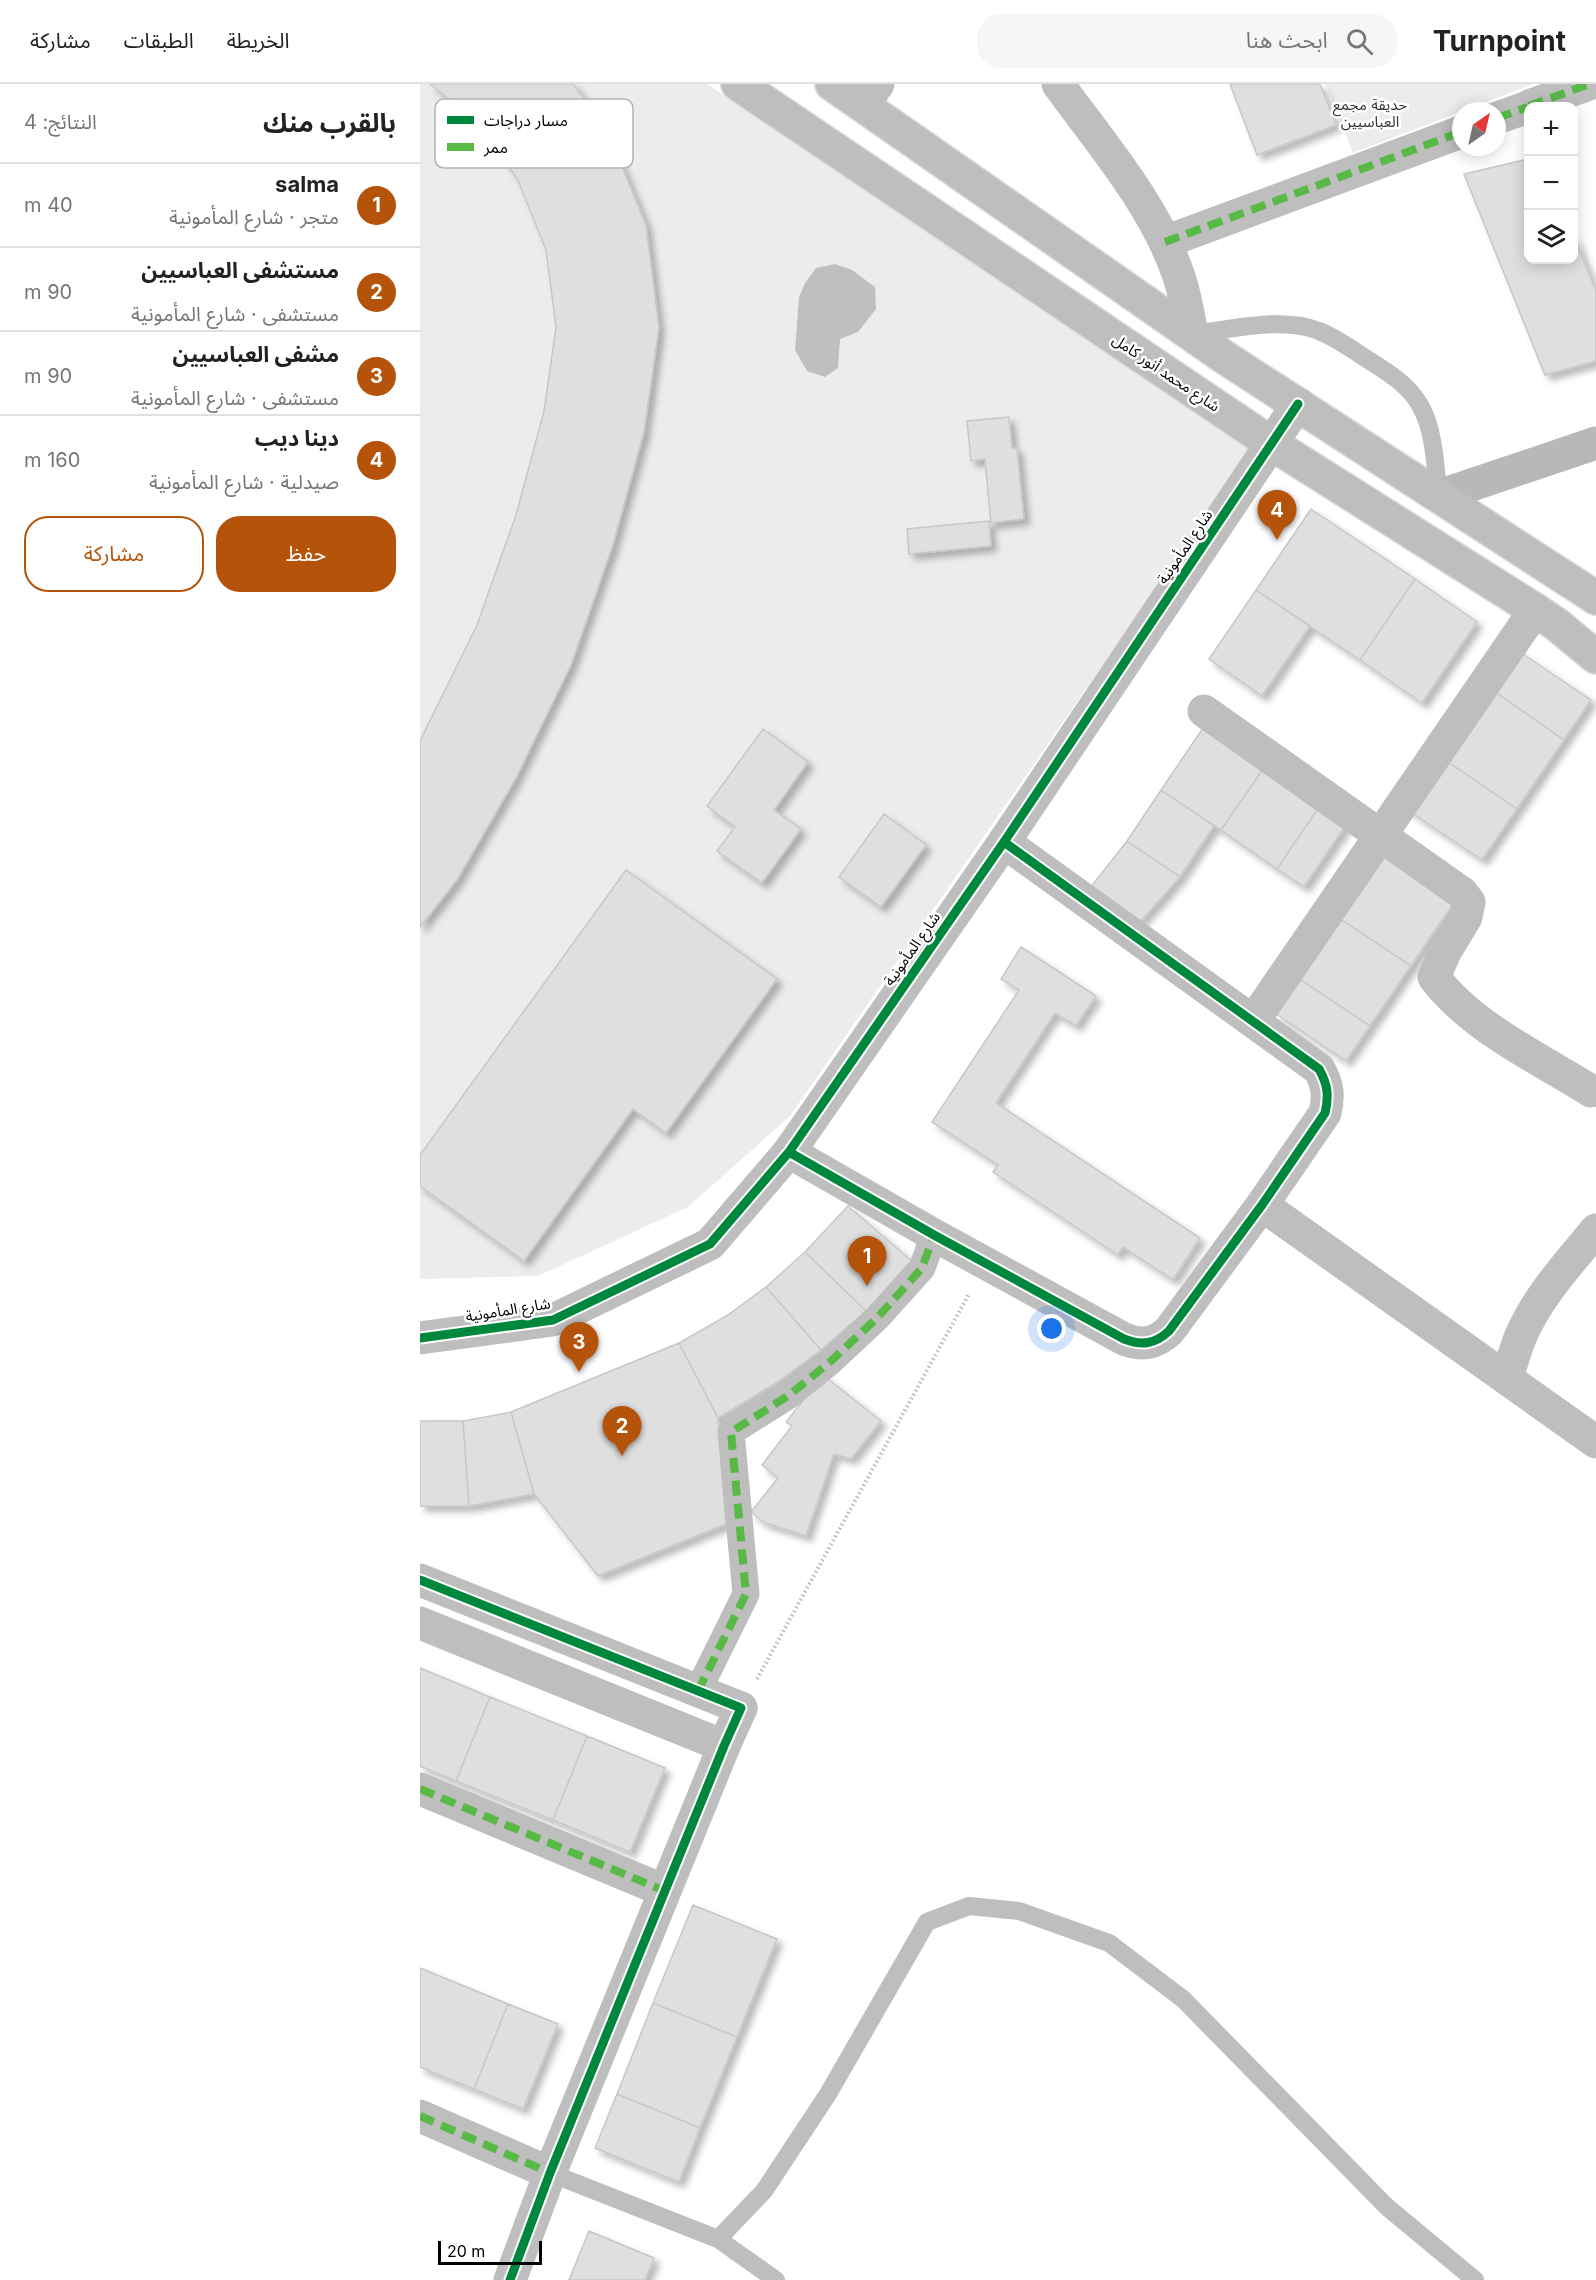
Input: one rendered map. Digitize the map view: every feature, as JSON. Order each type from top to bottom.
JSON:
[{"type":"main road","points":[[1439,496],[1596,443]]},
{"type":"street","name":"شارع محمد أنور كامل","points":[[738,84],[1272,444],[1545,617],[1596,657]]},
{"type":"street","points":[[832,84],[870,94],[1192,334],[1439,496],[1594,594]]},
{"type":"street","points":[[1058,84],[1140,199],[1165,242],[1178,272],[1192,334]]},
{"type":"street","points":[[1542,102],[1590,84]]},
{"type":"street","points":[[1506,115],[1524,109]]},
{"type":"street","points":[[1165,242],[1452,135]]},
{"type":"street","name":"شارع المأمونية","points":[[420,1338],[553,1320],[710,1244],[789,1152],[1004,842],[1298,404]]},
{"type":"street","points":[[1254,1020],[1380,835],[1545,617],[1594,594]]},
{"type":"street","points":[[1204,711],[1462,893],[1469,902],[1466,917],[1445,952],[1434,977],[1441,987],[1479,1022],[1591,1091]]},
{"type":"street","points":[[789,1152],[986,1264],[1124,1339],[1136,1343],[1148,1343],[1160,1339],[1170,1331],[1262,1205],[1325,1113],[1329,1099],[1326,1083],[1319,1069],[1004,842]]},
{"type":"street","points":[[1262,1205],[1596,1442]]},
{"type":"street","points":[[1507,1378],[1520,1338],[1534,1310],[1596,1230]]},
{"type":"street","points":[[698,1691],[746,1594],[731,1432],[788,1396],[831,1361],[877,1318],[922,1268],[934,1235]]},
{"type":"street","points":[[420,1580],[741,1708],[550,2173],[510,2280]]},
{"type":"street","points":[[420,1623],[724,1746]]},
{"type":"street","points":[[420,1789],[665,1891]]},
{"type":"street","points":[[420,2116],[550,2173]]},
{"type":"lane","points":[[1192,334],[1275,325],[1305,327],[1332,338],[1395,377],[1415,397],[1429,426],[1439,496]]},
{"type":"lane","points":[[718,2239],[764,2191],[828,2094],[927,1922],[969,1906],[1019,1911],[1108,1943],[1184,1999],[1387,2207],[1475,2280]]},
{"type":"lane","points":[[550,2173],[718,2239],[776,2280]]},
{"type":"path","points":[[741,1708],[986,1264]]},
{"type":"green space","points":[[420,84],[707,84],[1251,451],[790,1116],[688,1207],[538,1276],[420,1279]]},
{"type":"green space","name":"حديقة مجمع العباسيين","points":[[1326,84],[1533,84],[1486,102],[1452,102],[1452,115],[1353,153]]},
{"type":"shaded area","points":[[835,264],[852,270],[875,287],[876,309],[858,332],[840,339],[838,368],[825,377],[807,371],[795,350],[799,297],[805,283],[816,268]]},
{"type":"building","points":[[430,84],[573,84],[584,99],[449,99]]},
{"type":"building","points":[[1230,84],[1320,84],[1336,125],[1257,155]]},
{"type":"building","points":[[1524,160],[1524,264],[1578,264],[1578,246],[1596,291],[1596,361],[1545,375],[1464,174]]},
{"type":"building","points":[[509,168],[622,168],[646,225],[659,328],[644,432],[613,545],[571,665],[516,778],[457,880],[420,927],[420,741],[477,625],[516,515],[544,411],[556,327],[546,250],[517,178]]},
{"type":"building","points":[[1009,417],[1012,448],[1017,448],[1024,519],[991,523],[985,459],[971,461],[967,421]]},
{"type":"building","points":[[1311,509],[1415,579],[1360,660],[1256,590]]},
{"type":"building","points":[[989,521],[991,546],[909,554],[907,529]]},
{"type":"building","points":[[1415,579],[1477,622],[1422,703],[1360,660]]},
{"type":"building","points":[[1256,590],[1310,626],[1262,696],[1209,659]]},
{"type":"building","points":[[1514,648],[1591,700],[1564,740],[1488,687]]},
{"type":"building","points":[[1488,687],[1564,740],[1517,809],[1441,757]]},
{"type":"building","points":[[1203,728],[1263,769],[1221,830],[1161,790]]},
{"type":"building","points":[[763,729],[808,762],[774,810],[801,829],[762,883],[717,851],[735,827],[707,806]]},
{"type":"building","points":[[1441,757],[1517,809],[1482,860],[1405,808]]},
{"type":"building","points":[[1263,769],[1319,807],[1277,869],[1221,830]]},
{"type":"building","points":[[1161,790],[1214,826],[1180,877],[1127,841]]},
{"type":"building","points":[[1319,807],[1346,825],[1304,887],[1277,869]]},
{"type":"building","points":[[884,814],[926,845],[881,907],[839,877]]},
{"type":"building","points":[[1127,841],[1180,877],[1141,921],[1090,888]]},
{"type":"building","points":[[1382,856],[1453,904],[1411,966],[1339,918]]},
{"type":"building","points":[[626,870],[777,979],[666,1133],[633,1109],[524,1261],[420,1186],[420,1155]]},
{"type":"building","points":[[1339,918],[1411,966],[1370,1026],[1298,978]]},
{"type":"building","points":[[1021,947],[1096,996],[1076,1026],[1055,1013],[996,1103],[1200,1238],[1173,1280],[1123,1247],[1118,1255],[993,1172],[998,1165],[932,1122],[1019,990],[1001,979]]},
{"type":"building","points":[[1298,978],[1370,1026],[1346,1061],[1275,1013]]},
{"type":"building","points":[[848,1206],[913,1262],[866,1311],[805,1252]]},
{"type":"building","points":[[805,1252],[866,1311],[821,1350],[766,1287]]},
{"type":"building","points":[[766,1287],[821,1350],[776,1383],[718,1418],[679,1343],[728,1315]]},
{"type":"building","points":[[679,1343],[718,1418],[726,1524],[598,1576],[534,1494],[511,1412]]},
{"type":"building","points":[[823,1375],[881,1421],[851,1459],[834,1454],[806,1536],[763,1522],[751,1512],[778,1478],[762,1465],[792,1426],[786,1422]]},
{"type":"building","points":[[511,1412],[534,1494],[469,1506],[463,1421]]},
{"type":"building","points":[[420,1421],[463,1421],[469,1506],[420,1506]]},
{"type":"building","points":[[420,1668],[490,1697],[456,1781],[420,1766]]},
{"type":"building","points":[[490,1697],[587,1736],[553,1820],[456,1781]]},
{"type":"building","points":[[587,1736],[665,1768],[630,1852],[553,1820]]},
{"type":"building","points":[[693,1905],[777,1939],[737,2037],[653,2003]]},
{"type":"building","points":[[420,1968],[508,2004],[474,2089],[420,2067]]},
{"type":"building","points":[[653,2003],[737,2037],[700,2128],[617,2094]]},
{"type":"building","points":[[508,2004],[558,2024],[523,2109],[474,2089]]},
{"type":"building","points":[[617,2094],[700,2128],[679,2182],[595,2148]]},
{"type":"building","points":[[589,2231],[654,2258],[645,2280],[569,2280]]},
{"type":"marked path","points":[[1540,102],[1589,84]]},
{"type":"marked path","points":[[1506,115],[1524,108]]},
{"type":"marked path","points":[[1165,242],[1452,135]]},
{"type":"marked path","points":[[698,1691],[746,1594],[731,1432],[788,1396],[831,1361],[877,1318],[922,1268],[934,1235]]},
{"type":"marked path","points":[[420,1789],[665,1891]]},
{"type":"marked path","points":[[420,2116],[550,2173]]},
{"type":"cycle path","points":[[420,1338],[553,1320],[710,1244],[789,1152],[1004,842],[1298,404]]},
{"type":"cycle path","points":[[789,1152],[934,1235],[1124,1339],[1137,1343],[1159,1339],[1169,1331],[1262,1205],[1325,1113],[1327,1091],[1319,1069],[1004,842]]},
{"type":"cycle path","points":[[420,1580],[741,1708],[550,2173],[510,2280]]},
{"type":"place","name":"دينا ديب","points":[[1277,540]]},
{"type":"place","name":"salma","points":[[867,1286]]},
{"type":"place","name":"مشفى العباسيين","points":[[579,1372]]},
{"type":"place","name":"مستشفى العباسيين","points":[[622,1456]]}]
